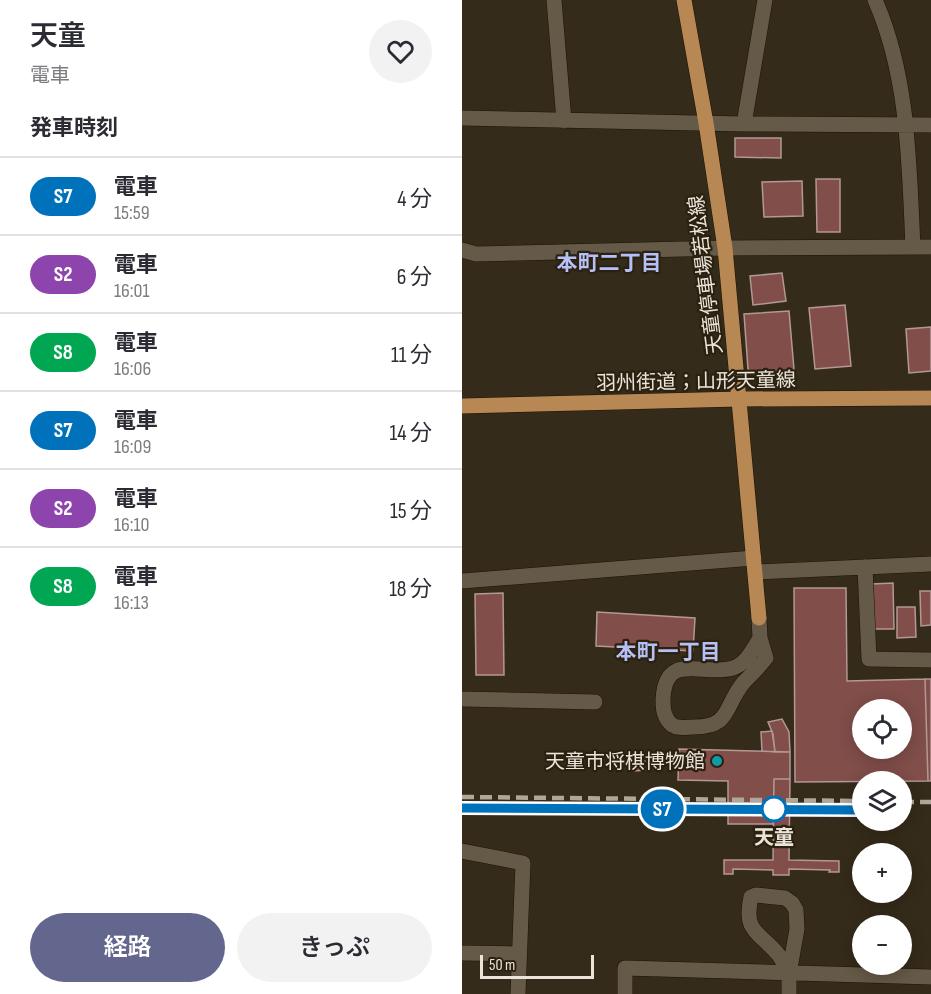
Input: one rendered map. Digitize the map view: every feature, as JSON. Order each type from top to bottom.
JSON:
[{"type":"main road","name":"天童停車場若松線","points":[[684,0],[725,248],[759,618]]},
{"type":"main road","name":"羽州街道；山形天童線","points":[[462,406],[740,399],[931,398]]},
{"type":"street","points":[[554,0],[564,121]]},
{"type":"street","points":[[744,124],[765,0]]},
{"type":"street","points":[[875,0],[883,18],[896,68],[907,126],[913,247]]},
{"type":"street","points":[[462,118],[931,125]]},
{"type":"street","points":[[462,250],[476,254],[725,248],[931,247]]},
{"type":"street","points":[[462,581],[755,565],[865,567],[931,564]]},
{"type":"street","points":[[865,567],[869,659],[931,660]]},
{"type":"street","points":[[759,618],[760,638],[766,658],[756,672],[744,682],[717,723],[708,727],[676,728],[668,722],[663,712],[663,699],[665,682],[671,672],[680,669],[733,668],[744,662],[760,638]]},
{"type":"street","points":[[462,699],[595,702]]},
{"type":"street","points":[[462,851],[523,863],[518,994]]},
{"type":"street","points":[[789,974],[778,954],[753,929],[750,922],[751,897],[756,895],[785,898],[796,910],[797,929],[789,974],[789,994]]},
{"type":"street","points":[[462,953],[519,954]]},
{"type":"street","points":[[625,994],[625,968],[931,977]]},
{"type":"building","points":[[735,138],[781,138],[781,158],[735,157]]},
{"type":"building","points":[[816,179],[840,179],[840,232],[817,232]]},
{"type":"building","points":[[802,181],[803,216],[764,217],[762,182]]},
{"type":"building","points":[[782,273],[786,301],[753,305],[750,276]]},
{"type":"building","points":[[845,305],[851,366],[815,369],[809,308]]},
{"type":"building","points":[[789,311],[795,381],[766,383],[748,369],[744,314]]},
{"type":"building","points":[[931,327],[931,371],[909,373],[906,329]]},
{"type":"building","points":[[893,583],[894,629],[873,629],[872,584]]},
{"type":"building","points":[[794,588],[846,588],[847,681],[925,679],[928,781],[912,781],[912,771],[852,771],[852,782],[795,782]]},
{"type":"building","points":[[920,591],[931,591],[931,625],[921,626]]},
{"type":"building","points":[[503,593],[504,675],[476,675],[475,594]]},
{"type":"building","points":[[897,607],[915,607],[916,637],[897,638]]},
{"type":"building","points":[[597,612],[695,618],[693,651],[596,646]]},
{"type":"building","points":[[925,679],[931,679],[931,781],[928,781]]},
{"type":"building","points":[[782,719],[789,732],[790,752],[775,752],[773,734],[768,722]]},
{"type":"building","points":[[772,731],[775,752],[762,751],[761,732]]},
{"type":"building","points":[[679,749],[790,752],[790,779],[774,779],[773,824],[728,824],[728,781],[678,780]]},
{"type":"building","points":[[650,761],[650,770],[632,771],[631,762]]},
{"type":"building","points":[[774,779],[790,779],[789,860],[839,861],[839,872],[789,869],[789,875],[773,875],[773,870],[733,869],[733,874],[724,874],[724,860],[773,860]]},
{"type":"railway","points":[[462,797],[852,801]]},
{"type":"railway","points":[[912,802],[931,802]]},
{"type":"railway","points":[[462,808],[852,810]]},
{"type":"train","name":"S7","points":[[462,808],[852,810]]},
{"type":"place","name":"天童市将棋博物館","points":[[717,761]]},
{"type":"place","name":"天童","points":[[774,809]]},
{"type":"district","name":"本町二丁目","points":[[609,263]]},
{"type":"district","name":"本町一丁目","points":[[668,652]]}]
